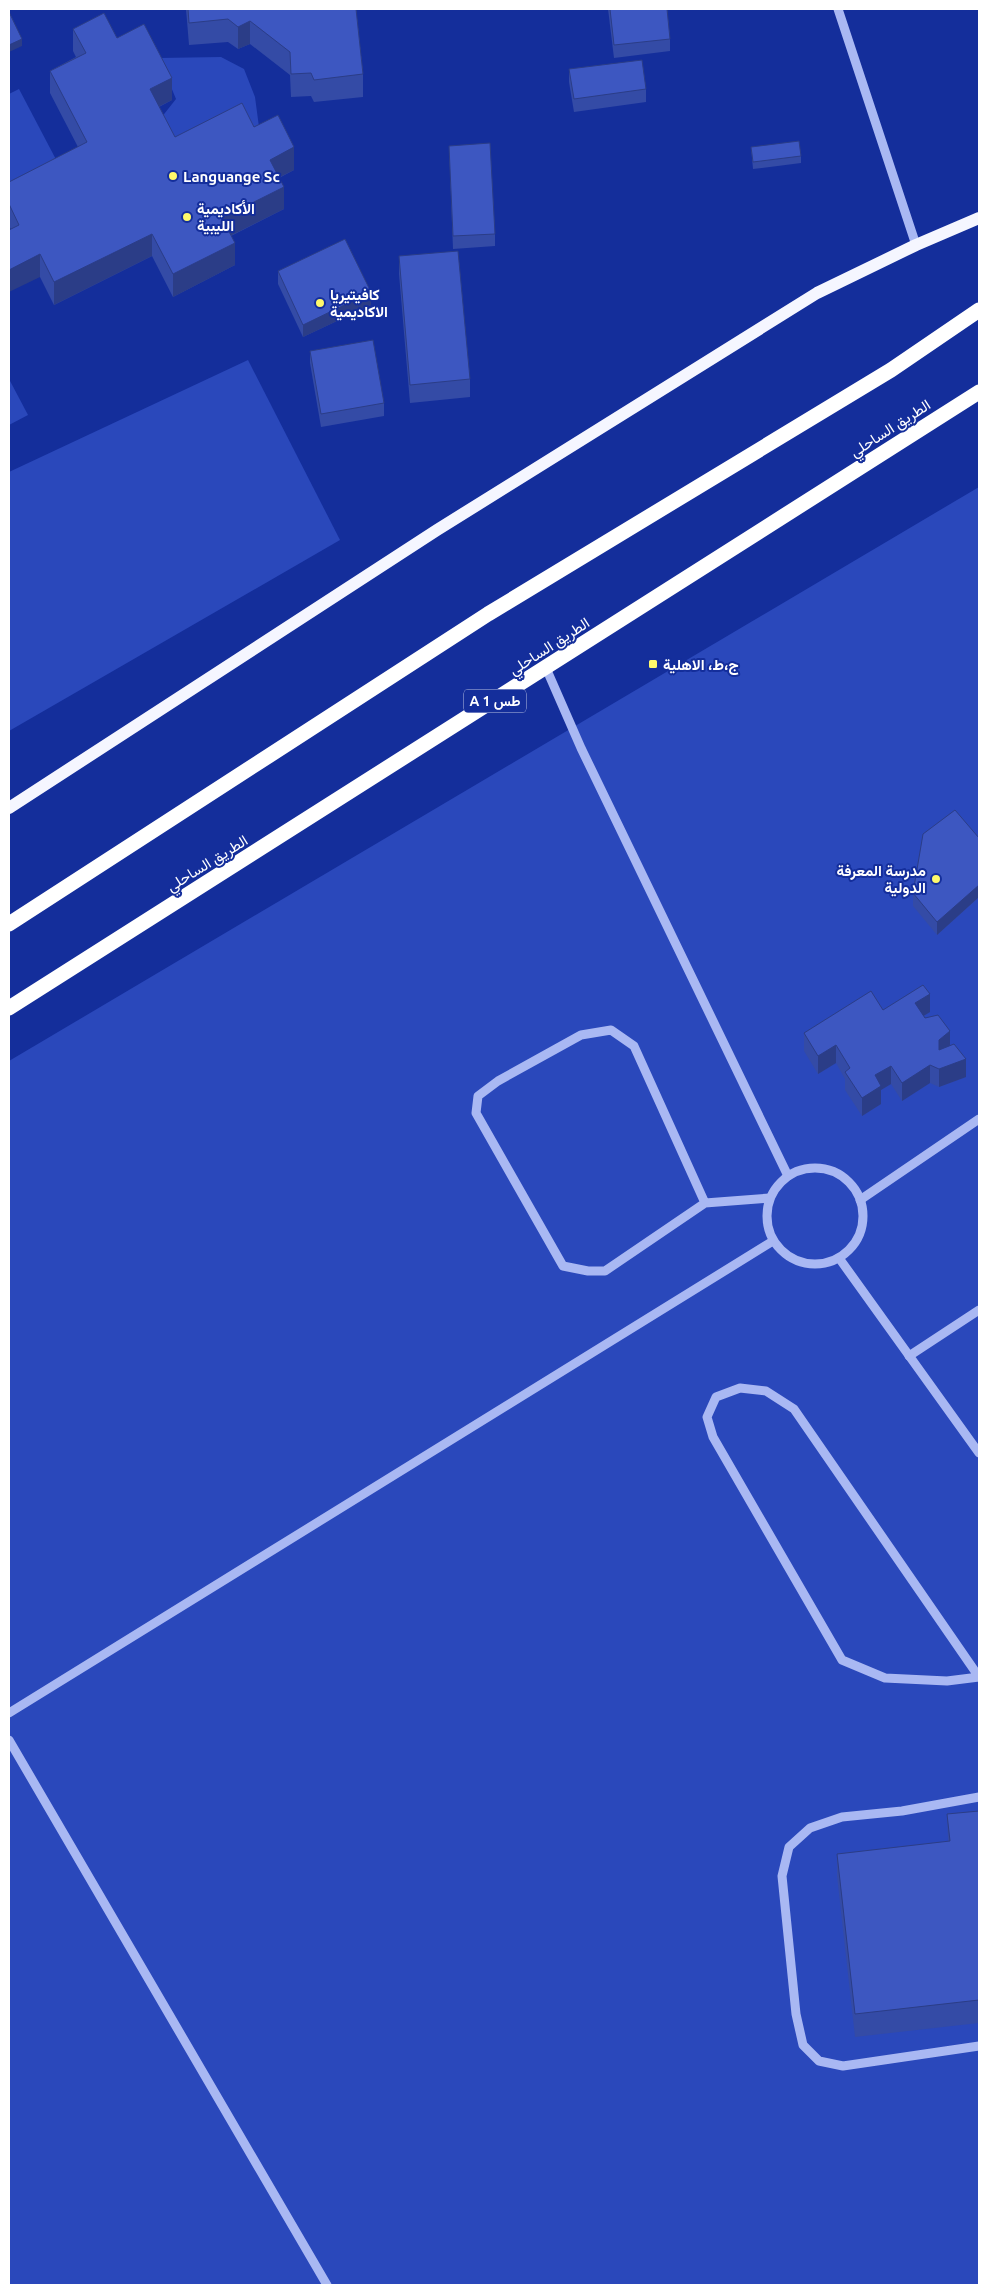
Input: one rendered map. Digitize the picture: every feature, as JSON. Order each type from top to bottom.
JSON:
[{"type":"highway","points":[[9,924],[488,614],[891,370],[979,310]]},
{"type":"highway","name":"الطريق الساحلي","points":[[9,1008],[979,392]]},
{"type":"main road","points":[[9,808],[437,530],[817,293],[916,245],[979,218]]},
{"type":"lane","points":[[838,9],[916,245]]},
{"type":"lane","points":[[546,668],[582,748],[788,1176]]},
{"type":"lane","points":[[705,1203],[634,1046],[611,1030],[582,1035],[498,1081],[478,1096],[476,1113],[563,1266],[588,1271],[605,1271],[705,1203],[770,1198]]},
{"type":"lane","points":[[860,1200],[979,1119]]},
{"type":"lane","points":[[814,1168],[831,1171],[848,1182],[860,1200],[863,1214],[861,1229],[856,1241],[839,1258],[829,1262],[814,1264],[801,1262],[782,1252],[773,1241],[767,1216],[770,1198],[776,1188],[788,1176],[800,1170],[814,1168]]},
{"type":"lane","points":[[9,1713],[773,1241]]},
{"type":"lane","points":[[839,1258],[979,1453]]},
{"type":"lane","points":[[909,1356],[979,1310]]},
{"type":"lane","points":[[740,1388],[766,1391],[794,1410],[979,1677],[947,1681],[885,1678],[842,1660],[713,1437],[707,1417],[716,1397],[740,1388]]},
{"type":"lane","points":[[9,1740],[327,2285]]},
{"type":"lane","points":[[979,1797],[902,1811],[842,1817],[810,1828],[790,1847],[782,1876],[796,2014],[803,2045],[819,2061],[843,2066],[979,2046]]},
{"type":"shaded area","points":[[221,57],[244,69],[255,97],[259,127],[242,126],[165,146],[157,123],[176,99],[159,58]]},
{"type":"shaded area","points":[[19,89],[61,169],[9,197],[9,94]]},
{"type":"shaded area","points":[[248,360],[340,540],[9,731],[9,472]]},
{"type":"shaded area","points":[[9,379],[28,415],[9,425]]},
{"type":"shaded area","points":[[979,487],[979,2285],[9,2285],[9,1061]]},
{"type":"building","points":[[188,9],[356,9],[363,74],[314,80],[311,73],[291,74],[290,52],[250,21],[238,27],[228,19],[189,23]]},
{"type":"building","points":[[610,9],[667,9],[670,39],[614,45]]},
{"type":"building","points":[[9,12],[22,39],[9,45]]},
{"type":"building","name":"Languange Sc","points":[[104,13],[117,38],[144,24],[172,78],[150,89],[175,137],[242,103],[254,127],[278,115],[294,147],[270,160],[284,187],[222,218],[235,243],[173,274],[152,234],[54,282],[40,254],[9,270],[9,230],[19,225],[9,204],[9,182],[87,142],[50,71],[86,53],[73,29]]},
{"type":"building","points":[[642,60],[646,89],[574,99],[569,69]]},
{"type":"building","points":[[799,141],[801,156],[753,162],[751,147]]},
{"type":"building","points":[[490,143],[495,234],[453,236],[449,146]]},
{"type":"building","points":[[345,239],[371,292],[303,325],[278,271]]},
{"type":"building","points":[[458,251],[470,379],[410,385],[399,256]]},
{"type":"building","points":[[373,340],[384,403],[321,414],[310,351]]},
{"type":"building","points":[[955,810],[979,838],[979,885],[937,922],[913,893],[923,834]]},
{"type":"building","points":[[923,985],[930,994],[915,1003],[925,1018],[938,1015],[950,1031],[939,1040],[939,1050],[954,1044],[966,1059],[939,1069],[930,1065],[902,1083],[891,1066],[875,1075],[881,1086],[862,1098],[845,1072],[850,1068],[836,1045],[818,1056],[804,1033],[871,991],[883,1010]]},
{"type":"building","points":[[979,1811],[979,2000],[855,2014],[837,1854],[950,1841],[947,1814]]},
{"type":"place","name":"Languange Sc","points":[[173,176]]},
{"type":"place","name":"الأكاديمية الليبية","points":[[187,217]]},
{"type":"place","name":"كافيتيريا الاكاديمية","points":[[320,303]]},
{"type":"place","name":"ج،ط، الاهلية","points":[[653,664]]},
{"type":"place","name":"مدرسة المعرفة الدولية","points":[[936,879]]}]
